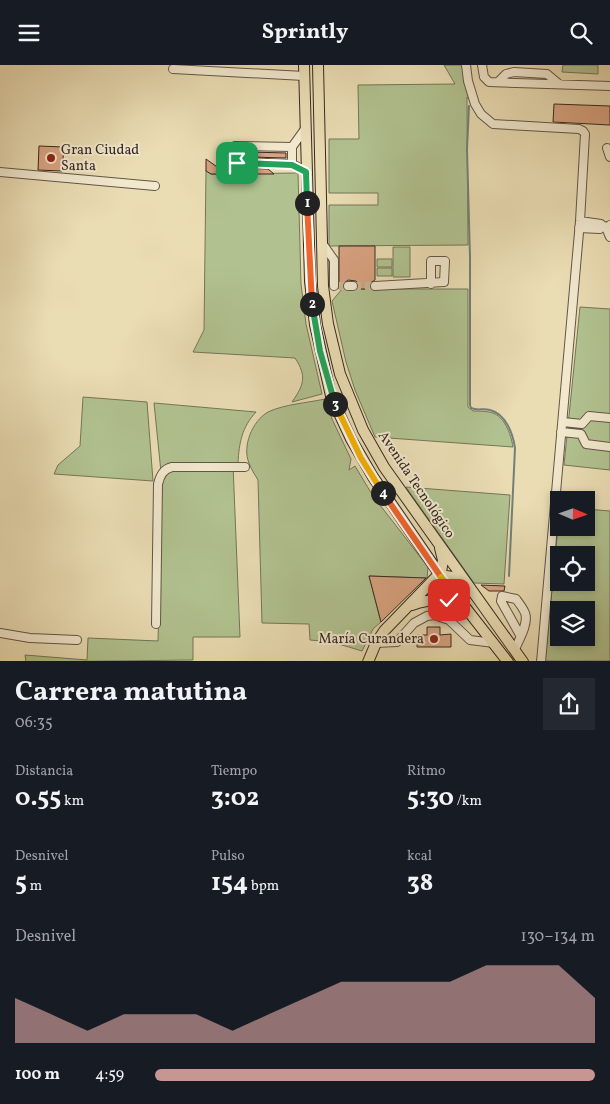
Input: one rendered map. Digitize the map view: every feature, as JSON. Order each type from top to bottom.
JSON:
[{"type":"main road","points":[[304,65],[304,129],[312,303],[320,351],[331,395],[361,458],[440,575],[508,661]]},
{"type":"main road","name":"Avenida Tecnológico","points":[[318,65],[323,286],[328,325],[340,374],[359,423],[384,467],[524,661]]},
{"type":"main road","points":[[368,661],[384,631],[440,575],[443,560],[439,542]]},
{"type":"main road","points":[[440,575],[459,581],[473,590]]},
{"type":"main road","points":[[409,607],[425,601],[441,599],[464,605]]},
{"type":"street","points":[[466,65],[468,81],[476,104],[481,114],[493,124],[579,129],[584,134],[580,225],[541,661]]},
{"type":"street","points":[[482,65],[484,77],[489,82],[610,86]]},
{"type":"street","points":[[173,69],[304,76]]},
{"type":"street","points":[[292,165],[292,147],[304,129]]},
{"type":"street","points":[[292,147],[235,146],[233,148],[233,160],[237,163],[292,165],[306,172]]},
{"type":"street","points":[[607,148],[610,157]]},
{"type":"street","points":[[0,172],[155,185]]},
{"type":"street","points":[[580,225],[601,224],[607,226],[607,234],[610,237]]},
{"type":"street","points":[[322,243],[334,260],[344,286],[323,286]]},
{"type":"street","points":[[375,286],[430,284]]},
{"type":"street","points":[[562,422],[582,424],[589,416],[610,418]]},
{"type":"street","points":[[561,432],[581,434],[586,444],[610,447]]},
{"type":"street","points":[[156,624],[158,484],[162,473],[172,467],[245,467]]},
{"type":"street","points":[[514,649],[520,635],[525,622],[525,611],[516,599],[511,596],[502,596],[501,601],[520,635]]},
{"type":"street","points":[[376,643],[397,642],[414,623],[427,616],[434,615],[448,620],[471,641],[494,643]]},
{"type":"street","points":[[468,638],[482,628]]},
{"type":"street","points":[[0,633],[30,638],[77,640]]},
{"type":"green space","points":[[444,65],[463,65],[470,100],[467,97],[468,245],[329,246],[329,205],[378,205],[378,193],[329,193],[329,139],[359,139],[358,85],[455,84]]},
{"type":"green space","points":[[563,65],[598,65],[598,74],[562,72]]},
{"type":"green space","points":[[206,170],[211,174],[298,173],[301,284],[306,324],[322,394],[292,402],[302,380],[301,370],[295,358],[193,352],[204,330]]},
{"type":"green space","points":[[393,247],[410,247],[410,277],[393,277]]},
{"type":"green space","points":[[377,259],[392,259],[392,267],[377,267]]},
{"type":"green space","points":[[377,268],[392,268],[392,276],[377,276]]},
{"type":"green space","points":[[342,289],[468,289],[468,407],[473,411],[489,412],[499,416],[511,436],[513,447],[375,437],[355,390],[346,362],[332,301]]},
{"type":"green space","points":[[580,307],[610,309],[610,470],[564,465]]},
{"type":"green space","points":[[83,397],[147,402],[153,481],[54,474],[58,465],[80,446]]},
{"type":"green space","points":[[325,399],[332,419],[351,459],[349,470],[355,466],[373,496],[428,567],[427,578],[369,576],[381,622],[373,629],[362,651],[332,642],[310,640],[309,624],[262,623],[258,480],[247,457],[248,442],[257,422],[268,412],[289,405]]},
{"type":"green space","points":[[154,403],[256,412],[247,423],[242,436],[238,463],[233,464],[240,637],[193,637],[193,660],[26,661],[25,655],[87,660],[88,638],[158,641],[162,482]]},
{"type":"green space","points":[[406,487],[510,495],[504,584],[474,583]]},
{"type":"green space","points":[[595,510],[610,511],[610,661],[545,661],[550,610],[550,646],[595,646],[595,601],[551,601],[552,591],[595,591],[595,546],[556,546],[557,536],[595,536]]},
{"type":"building","points":[[554,104],[610,106],[610,125],[553,122]]},
{"type":"building","name":"Gran Ciudad Santa","points":[[39,146],[64,147],[62,171],[38,170]]},
{"type":"building","points":[[250,152],[286,153],[286,158],[250,157]]},
{"type":"building","points":[[206,159],[227,174],[211,174],[206,171]]},
{"type":"building","points":[[244,168],[268,169],[274,174],[244,174]]},
{"type":"building","points":[[339,246],[375,246],[375,280],[370,283],[370,289],[358,289],[359,286],[356,281],[348,280],[343,284],[343,289],[339,289]]},
{"type":"building","points":[[369,576],[426,578],[381,622]]},
{"type":"building","points":[[481,585],[505,586],[504,591],[489,591]]},
{"type":"building","name":"María Curandera","points":[[427,627],[440,627],[440,635],[451,634],[451,647],[417,647],[417,635],[427,635]]},
{"type":"waterway","points":[[469,106],[467,149],[470,258],[470,405],[473,409],[485,409],[496,412],[508,425],[514,443],[509,576]]},
{"type":"tunnel","points":[[339,286],[348,286]]},
{"type":"tunnel","points":[[353,286],[375,286]]},
{"type":"place","name":"Gran Ciudad Santa","points":[[51,158]]},
{"type":"place","name":"María Curandera","points":[[434,639]]},
{"type":"route","points":[[237,163],[292,165],[306,172],[312,303],[320,351],[331,395],[351,439],[372,477],[440,575],[464,605],[449,600]]}]
